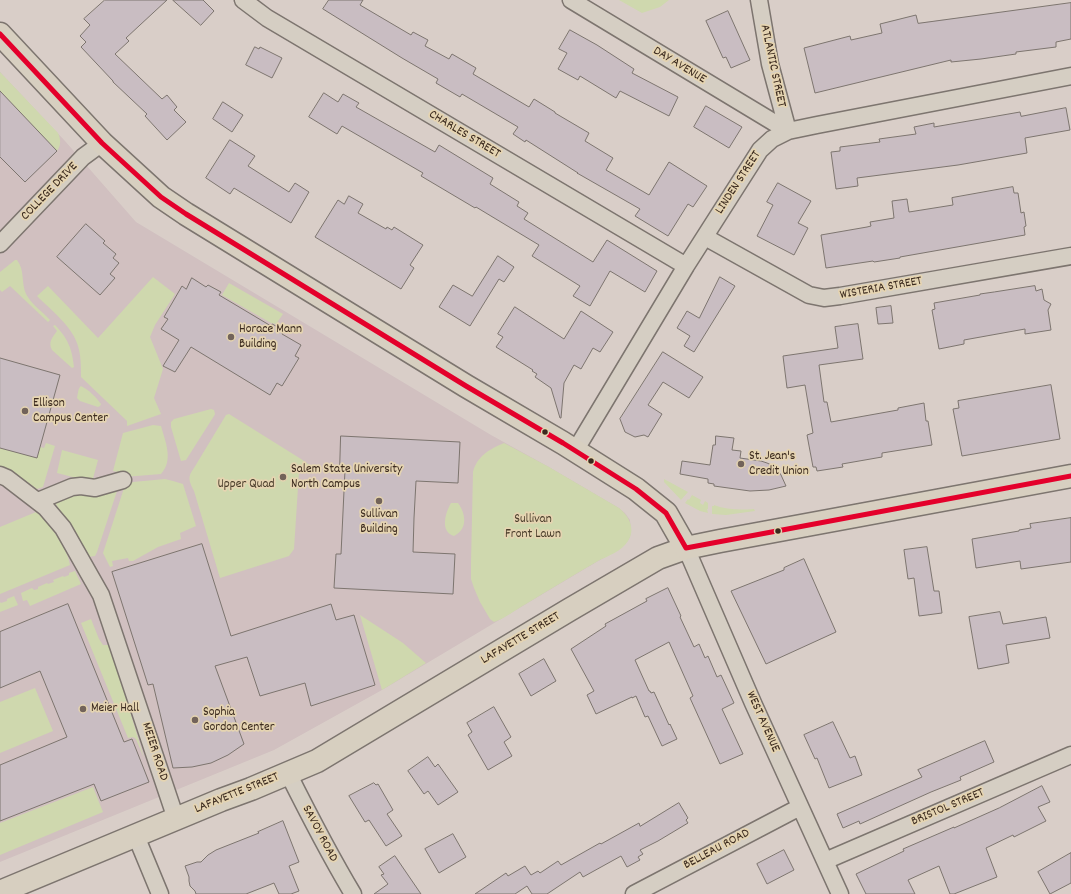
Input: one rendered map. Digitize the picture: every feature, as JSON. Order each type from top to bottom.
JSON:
[{"type":"main road","points":[[0,34],[102,143],[161,197],[186,214],[466,386],[636,488],[666,513],[686,548]]},
{"type":"main road","name":"LAFAYETTE STREET","points":[[4,892],[317,761],[658,558],[686,548],[720,541],[1071,476]]},
{"type":"street","name":"CHARLES STREET","points":[[243,0],[267,18],[686,266]]},
{"type":"street","name":"DAY AVENUE","points":[[571,0],[788,131]]},
{"type":"street","name":"ATLANTIC STREET","points":[[758,0],[770,64],[788,131]]},
{"type":"street","name":"LINDEN STREET","points":[[575,451],[686,266],[760,150],[772,139],[788,131],[817,124],[1071,76]]},
{"type":"street","name":"COLLEGE DRIVE","points":[[0,244],[83,158],[102,143]]},
{"type":"street","name":"WISTERIA STREET","points":[[705,236],[809,295],[824,298],[1071,256]]},
{"type":"street","name":"MEIER ROAD","points":[[0,474],[46,508],[63,528],[101,595],[176,819]]},
{"type":"street","points":[[38,502],[72,487],[81,486],[95,488],[123,480]]},
{"type":"street","name":"WEST AVENUE","points":[[686,548],[840,894]]},
{"type":"street","name":"BRISTOL STREET","points":[[825,861],[1071,755]]},
{"type":"street","name":"SAVOY ROAD","points":[[288,773],[314,825],[353,894]]},
{"type":"street","name":"BELLEAU ROAD","points":[[634,894],[800,807]]},
{"type":"street","points":[[136,836],[160,894]]},
{"type":"shaded area","name":"Salem State University North Campus","points":[[0,72],[65,141],[136,222],[491,435],[619,508],[630,520],[631,531],[627,542],[619,549],[382,690],[274,750],[0,862]]},
{"type":"green space","points":[[619,0],[669,0],[660,7],[642,13]]},
{"type":"green space","points":[[0,72],[58,133],[60,142],[57,151],[0,91]]},
{"type":"green space","points":[[17,260],[21,268],[28,298],[50,320],[48,322],[10,286],[2,292],[0,290],[0,272]]},
{"type":"green space","points":[[153,277],[175,294],[155,325],[150,337],[163,369],[154,398],[161,414],[127,426],[127,421],[81,377],[80,354],[75,339],[61,319],[37,296],[48,286],[98,338]]},
{"type":"green space","points":[[229,283],[283,314],[276,324],[271,323],[222,295]]},
{"type":"green space","points":[[55,325],[71,349],[74,367],[72,368],[52,350],[50,345],[51,340],[57,331],[53,326]]},
{"type":"green space","points":[[81,386],[95,396],[101,404],[100,406],[98,407],[80,401],[77,398]]},
{"type":"green space","points":[[211,409],[214,410],[214,416],[186,460],[181,461],[171,427],[171,422],[174,419]]},
{"type":"green space","name":"Upper Quad","points":[[229,414],[301,459],[315,469],[315,471],[299,472],[294,549],[289,556],[220,578],[190,482],[190,477],[192,471],[226,415]]},
{"type":"green space","points":[[153,425],[161,426],[167,450],[167,463],[161,474],[124,477],[123,473],[113,471],[123,433]]},
{"type":"green space","points":[[46,443],[55,446],[43,487],[37,489],[13,472],[0,466],[0,448],[37,458],[40,447],[44,448]]},
{"type":"green space","name":"Sullivan Front Lawn","points":[[504,443],[549,467],[619,508],[626,515],[630,523],[631,532],[628,541],[619,550],[494,622],[490,619],[480,602],[471,579],[473,472],[481,457]]},
{"type":"green space","points":[[62,450],[98,460],[92,482],[57,473]]},
{"type":"green space","points":[[165,479],[183,484],[196,526],[180,533],[181,539],[158,547],[133,561],[129,561],[128,558],[112,561],[113,566],[110,567],[103,553],[125,485],[133,482]]},
{"type":"green space","points":[[664,479],[688,492],[681,500],[664,482]]},
{"type":"green space","points":[[117,489],[97,552],[95,556],[88,557],[75,532],[55,503],[80,492]]},
{"type":"green space","points":[[692,495],[701,500],[700,503],[703,505],[705,501],[708,503],[708,513],[700,511],[685,503]]},
{"type":"green space","points":[[451,503],[458,503],[464,516],[464,525],[462,529],[454,536],[447,531],[445,526],[447,512]]},
{"type":"green space","points":[[714,505],[724,508],[744,510],[754,509],[755,511],[726,515],[712,514],[712,506]]},
{"type":"green space","points":[[36,512],[47,522],[57,536],[66,551],[70,565],[0,594],[0,527]]},
{"type":"green space","points":[[75,571],[81,584],[30,606],[27,600],[23,601],[21,593],[32,588],[34,590],[38,589],[38,587],[54,582],[53,580],[69,575],[69,573]]},
{"type":"green space","points":[[14,596],[18,605],[0,612],[0,602],[7,601],[7,599]]},
{"type":"green space","points":[[360,615],[403,643],[426,663],[382,690]]},
{"type":"green space","points":[[91,619],[103,645],[110,645],[144,758],[136,739],[133,737],[128,738],[81,623]]},
{"type":"green space","points":[[35,688],[53,731],[0,753],[0,702]]},
{"type":"green space","points":[[93,787],[103,812],[0,855],[0,823]]},
{"type":"building","points":[[105,0],[167,0],[126,38],[129,41],[115,54],[162,99],[167,95],[177,107],[174,110],[186,122],[167,140],[145,116],[147,114],[113,82],[81,47],[86,42],[80,36],[90,25],[84,19]]},
{"type":"building","points":[[173,0],[203,0],[214,11],[201,25]]},
{"type":"building","points":[[329,0],[363,0],[360,5],[411,35],[413,32],[428,40],[425,46],[449,59],[452,54],[476,68],[473,74],[529,107],[534,99],[589,133],[585,141],[613,158],[606,170],[649,195],[669,162],[707,186],[693,207],[688,204],[668,236],[635,216],[640,209],[577,173],[526,140],[525,142],[513,134],[518,127],[462,94],[460,97],[436,83],[438,79],[323,9]]},
{"type":"building","points":[[1071,3],[1071,39],[1056,42],[1056,47],[1016,52],[1016,54],[981,59],[951,62],[951,60],[815,93],[804,48],[850,36],[851,40],[882,33],[880,24],[916,15],[918,23]]},
{"type":"building","points":[[728,11],[750,60],[731,68],[726,57],[723,58],[706,21]]},
{"type":"building","points":[[570,30],[597,45],[634,69],[632,73],[678,97],[669,116],[620,91],[616,98],[580,76],[578,80],[558,69],[567,53],[559,49]]},
{"type":"building","points":[[255,47],[259,49],[260,47],[282,58],[272,78],[246,65]]},
{"type":"building","points":[[0,91],[57,151],[25,182],[0,157]]},
{"type":"building","points":[[324,93],[338,102],[343,94],[359,103],[356,107],[435,152],[439,145],[493,178],[490,184],[519,202],[517,206],[528,213],[524,219],[593,262],[607,240],[657,271],[645,292],[610,271],[590,306],[573,296],[580,286],[532,256],[539,245],[421,176],[423,173],[342,126],[337,134],[309,117]]},
{"type":"building","points":[[223,102],[243,115],[232,132],[213,119]]},
{"type":"building","points":[[706,106],[742,127],[729,148],[694,127]]},
{"type":"building","points":[[1066,108],[1070,130],[1025,138],[1027,153],[958,165],[857,178],[858,186],[836,189],[831,152],[840,151],[840,147],[880,142],[879,139],[916,134],[914,127],[934,123],[934,127],[1020,112],[1021,116]]},
{"type":"building","points":[[230,140],[255,156],[248,166],[289,192],[295,183],[309,192],[291,223],[234,188],[230,194],[206,178]]},
{"type":"building","points":[[778,183],[811,201],[798,223],[808,228],[794,255],[757,236],[773,205],[767,202]]},
{"type":"building","points":[[1013,187],[1014,193],[1018,193],[1021,213],[1024,212],[1026,226],[1024,227],[1025,235],[900,258],[826,268],[821,235],[867,227],[871,226],[870,222],[894,218],[892,201],[907,199],[909,212],[953,205],[952,198]]},
{"type":"building","points":[[349,196],[363,204],[358,213],[386,229],[387,227],[392,230],[394,227],[423,245],[410,265],[414,268],[401,289],[315,237],[338,200],[344,204]]},
{"type":"building","points":[[86,224],[105,241],[103,243],[116,254],[113,258],[119,263],[110,274],[115,278],[100,295],[57,257]]},
{"type":"building","points":[[498,256],[514,267],[504,282],[499,279],[470,326],[439,307],[453,285],[472,296]]},
{"type":"building","points":[[720,277],[735,286],[694,352],[684,346],[690,336],[677,328],[687,311],[699,318]]},
{"type":"building","name":"Horace Mann Building","points":[[192,278],[206,287],[208,285],[221,292],[219,295],[271,326],[272,324],[284,330],[282,334],[301,345],[295,356],[299,358],[282,386],[277,383],[270,395],[191,347],[175,372],[163,366],[179,340],[161,329],[168,319],[164,317],[182,286],[186,289]]},
{"type":"building","points":[[1035,286],[1036,291],[1042,289],[1044,300],[1051,304],[1048,310],[1051,330],[1025,334],[1025,329],[964,340],[964,344],[939,349],[932,310],[935,309],[934,303],[980,294]]},
{"type":"building","points":[[891,306],[893,323],[878,324],[876,308]]},
{"type":"building","points":[[515,307],[564,339],[581,311],[613,332],[600,352],[593,348],[581,369],[574,365],[564,383],[561,418],[551,388],[535,377],[537,374],[532,371],[533,370],[496,347],[503,337],[498,334]]},
{"type":"building","points":[[858,324],[863,359],[819,365],[824,402],[827,402],[831,422],[898,410],[898,408],[924,403],[926,421],[928,421],[932,445],[882,453],[882,457],[842,464],[843,467],[817,471],[816,467],[813,467],[807,435],[813,433],[805,385],[787,388],[783,356],[838,348],[835,327]]},
{"type":"building","points":[[663,352],[703,377],[689,398],[663,382],[648,405],[662,414],[648,437],[644,435],[635,437],[625,432],[620,419]]},
{"type":"building","name":"Ellison Campus Center","points":[[0,358],[60,375],[37,458],[0,448]]},
{"type":"building","points":[[1051,385],[1060,439],[962,456],[953,409],[959,408],[958,401]]},
{"type":"building","name":"Sullivan Building","points":[[341,436],[460,442],[458,483],[416,481],[414,518],[413,552],[455,554],[453,594],[334,588],[336,554],[341,554],[345,470],[340,470]]},
{"type":"building","name":"St. Jean's Credit Union","points":[[716,436],[734,438],[732,450],[741,451],[740,458],[761,461],[776,467],[786,486],[769,490],[750,491],[714,486],[714,484],[708,483],[708,479],[680,474],[682,461],[710,465]]},
{"type":"building","points":[[1071,518],[1071,562],[1021,569],[1020,561],[976,568],[972,539],[1031,528],[1030,524]]},
{"type":"building","points":[[202,544],[231,636],[331,604],[336,620],[354,615],[375,685],[311,706],[305,683],[260,696],[247,657],[215,666],[244,744],[228,755],[211,763],[192,767],[173,768],[153,684],[148,685],[112,572]]},
{"type":"building","points":[[927,547],[934,591],[939,591],[942,613],[919,616],[914,578],[908,579],[904,550]]},
{"type":"building","points":[[804,559],[836,632],[766,664],[731,591],[784,570],[784,568]]},
{"type":"building","points":[[668,588],[694,647],[699,644],[705,658],[708,656],[717,677],[721,675],[734,703],[722,709],[743,754],[720,764],[690,698],[693,696],[669,642],[635,660],[649,691],[651,693],[654,692],[677,739],[662,746],[648,716],[645,717],[636,696],[596,714],[587,695],[594,691],[571,649],[606,626],[605,624],[647,601],[646,599]]},
{"type":"building","name":"Meier Hall","points":[[68,604],[124,742],[132,739],[149,782],[101,801],[94,784],[0,821],[0,765],[67,737],[40,671],[0,688],[0,632]]},
{"type":"building","points":[[1000,612],[1003,624],[1046,617],[1050,638],[1006,645],[1009,663],[978,669],[969,617]]},
{"type":"building","points":[[544,659],[556,681],[531,696],[519,674]]},
{"type":"building","points":[[494,707],[511,737],[504,742],[512,756],[488,770],[468,735],[472,732],[467,723]]},
{"type":"building","points":[[833,722],[850,758],[855,756],[862,775],[829,788],[817,758],[815,759],[804,735]]},
{"type":"building","points":[[985,741],[994,762],[960,777],[961,780],[860,824],[859,821],[843,828],[837,814],[922,777],[918,770]]},
{"type":"building","points":[[428,757],[435,767],[438,764],[458,792],[438,805],[428,791],[424,794],[408,771]]},
{"type":"building","points":[[374,783],[376,785],[378,784],[393,810],[387,814],[402,836],[386,846],[369,820],[365,822],[349,796]]},
{"type":"building","points":[[1042,786],[1050,802],[1038,807],[1046,821],[1014,837],[1013,835],[986,848],[997,877],[954,894],[950,894],[939,866],[908,880],[915,894],[866,894],[856,874],[904,851],[903,849],[999,808]]},
{"type":"building","points":[[679,803],[688,818],[686,820],[688,823],[640,850],[643,854],[638,857],[640,860],[627,867],[621,856],[583,877],[580,872],[547,894],[532,894],[527,886],[515,894],[475,894],[506,873],[508,876],[525,866],[531,875],[538,871],[540,873],[558,861],[561,865],[639,823],[640,826]]},
{"type":"building","points":[[283,821],[299,862],[289,866],[299,891],[291,894],[279,894],[274,883],[246,894],[196,894],[190,886],[189,877],[185,866],[201,862],[216,850],[259,833],[258,832]]},
{"type":"building","points":[[453,834],[466,857],[439,873],[425,849]]},
{"type":"building","points":[[784,850],[794,870],[767,884],[757,864]]},
{"type":"building","points":[[1071,853],[1071,883],[1050,894],[1038,872]]},
{"type":"building","points":[[395,856],[421,894],[374,894],[388,884],[381,875],[384,874],[379,867]]},
{"type":"transit line","points":[[0,34],[102,143],[161,197],[186,214],[636,489],[666,513],[686,548],[1071,476]]},
{"type":"place","name":"Horace Mann Building","points":[[231,337]]},
{"type":"place","name":"Ellison Campus Center","points":[[25,411]]},
{"type":"place","name":"St. Jean's Credit Union","points":[[741,464]]},
{"type":"place","name":"Salem State University North Campus","points":[[283,477]]},
{"type":"place","name":"Sullivan Building","points":[[379,501]]},
{"type":"place","name":"Meier Hall","points":[[83,709]]},
{"type":"place","name":"Sophia Gordon Center","points":[[195,720]]}]
